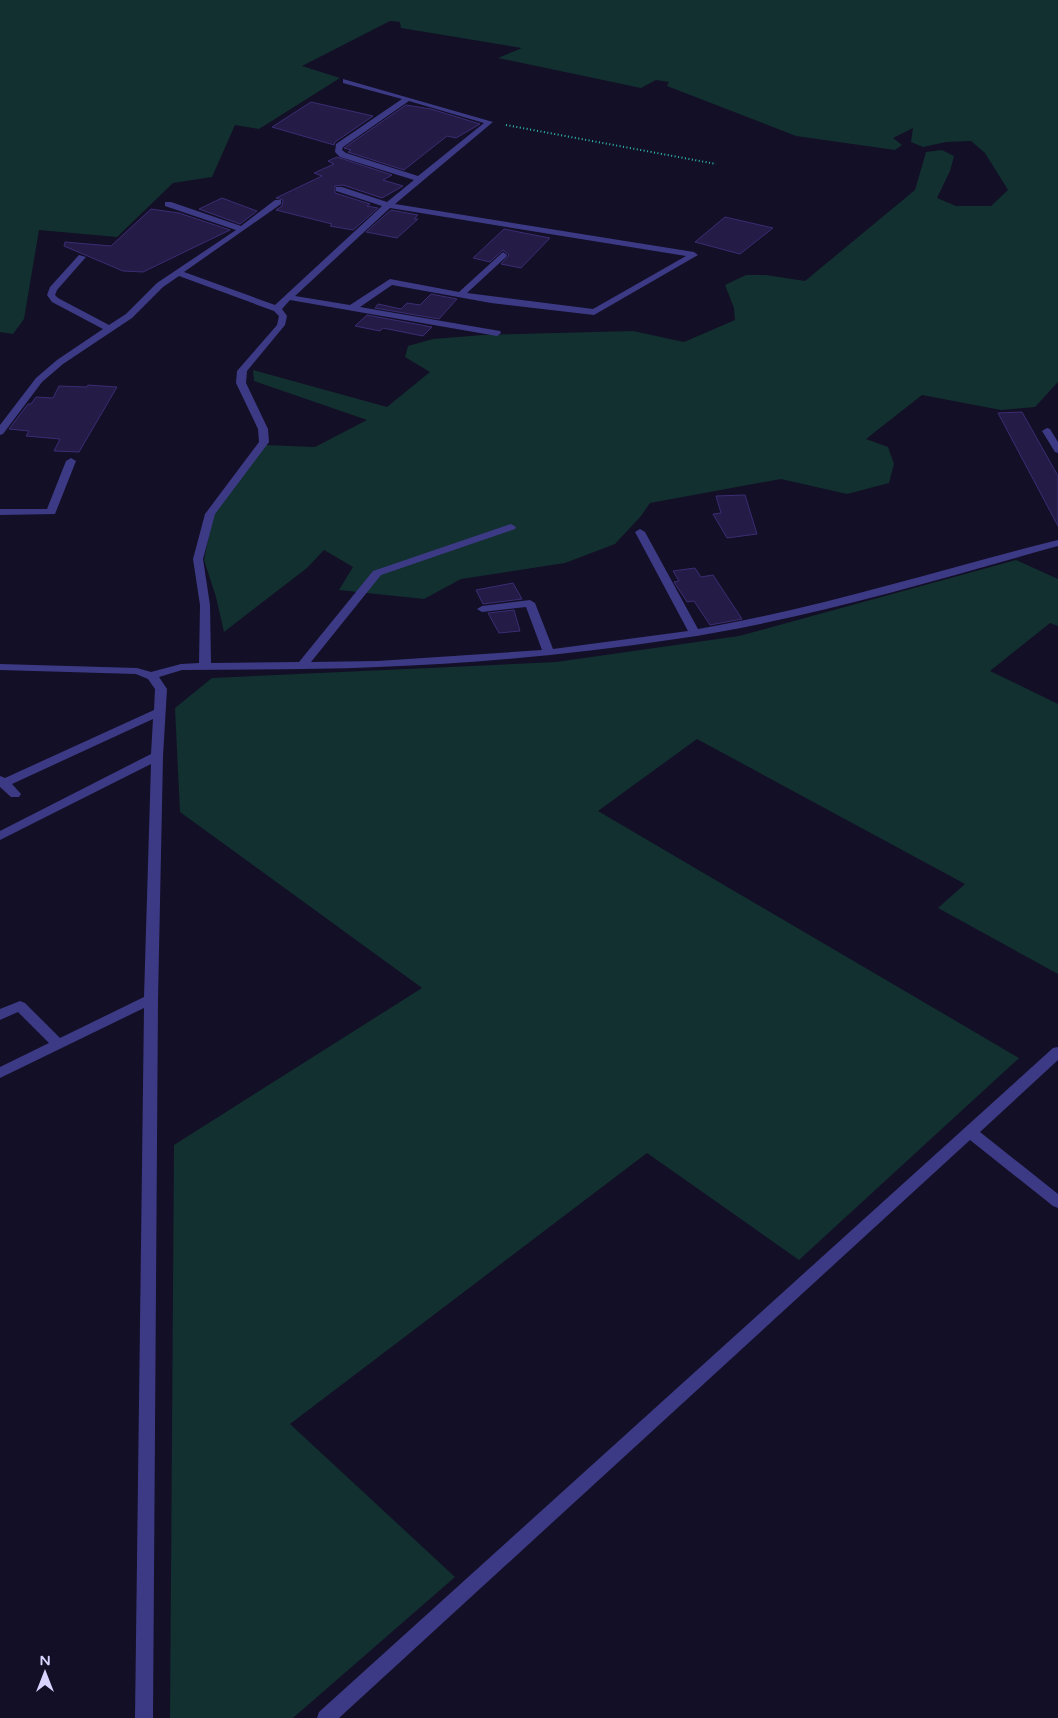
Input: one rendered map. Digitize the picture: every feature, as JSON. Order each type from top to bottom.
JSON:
[{"type":"street","points":[[346,81],[489,122]]},
{"type":"street","points":[[408,99],[339,146],[338,150],[343,155],[420,179]]},
{"type":"street","points":[[277,309],[388,205],[489,122]]},
{"type":"street","points":[[339,189],[388,205],[694,255],[594,312],[491,300],[390,282],[352,308]]},
{"type":"street","points":[[0,432],[39,380],[60,362],[129,316],[160,285],[278,202]]},
{"type":"street","points":[[168,204],[242,229]]},
{"type":"street","points":[[460,295],[503,254]]},
{"type":"street","points":[[82,257],[53,289],[51,295],[55,300],[108,329]]},
{"type":"street","points":[[179,273],[277,309],[283,316],[281,325],[242,371],[241,382],[263,429],[264,442],[210,514],[198,559],[205,604],[205,667]]},
{"type":"street","points":[[288,297],[497,333]]},
{"type":"street","points":[[1047,431],[1058,450]]},
{"type":"street","points":[[0,512],[51,512],[72,462]]},
{"type":"street","points":[[302,665],[376,573],[511,527]]},
{"type":"street","points":[[640,532],[695,633]]},
{"type":"street","points":[[152,676],[181,667],[378,664],[549,653],[695,633],[864,596],[1058,543]]},
{"type":"street","points":[[482,609],[530,603],[549,653]]},
{"type":"street","points":[[0,667],[137,671],[152,676],[158,682],[161,689],[157,756],[151,999],[144,1718]]},
{"type":"street","points":[[15,794],[2,782],[160,712]]},
{"type":"street","points":[[0,836],[157,756]]},
{"type":"street","points":[[0,1073],[151,999]]},
{"type":"street","points":[[0,1015],[20,1006],[58,1044]]},
{"type":"street","points":[[326,1718],[1058,1052]]},
{"type":"street","points":[[970,1132],[1058,1202]]},
{"type":"path","points":[[489,122],[716,164]]},
{"type":"green space","points":[[0,0],[1058,0],[1058,382],[1035,407],[1001,410],[922,395],[866,439],[888,447],[894,464],[889,483],[847,494],[781,479],[650,503],[641,516],[615,544],[565,563],[461,579],[424,599],[339,590],[353,567],[324,550],[307,568],[224,632],[216,597],[204,560],[213,515],[265,445],[315,447],[367,420],[254,381],[253,370],[387,407],[430,372],[405,357],[408,346],[433,339],[483,335],[633,331],[684,342],[735,320],[734,308],[725,285],[746,275],[766,275],[805,281],[915,190],[926,152],[942,150],[954,156],[950,171],[937,198],[956,206],[991,206],[1008,190],[985,153],[971,141],[946,142],[923,147],[911,142],[913,128],[893,138],[902,145],[895,150],[796,136],[667,86],[669,82],[656,80],[641,88],[498,58],[522,48],[401,28],[400,22],[390,21],[302,66],[340,78],[259,129],[235,125],[212,177],[173,183],[117,237],[39,230],[24,319],[13,334],[0,332]]},
{"type":"green space","points":[[1016,560],[1058,579],[1058,626],[1050,623],[990,671],[1058,704],[1058,974],[938,908],[965,884],[697,739],[598,811],[1019,1058],[799,1260],[647,1153],[290,1424],[455,1577],[293,1718],[170,1718],[174,1145],[422,988],[180,812],[175,708],[212,678],[556,662],[739,636]]},
{"type":"building","points":[[311,102],[373,116],[335,142],[334,145],[272,127]]},
{"type":"building","points":[[406,105],[431,109],[480,124],[456,138],[447,136],[404,170],[348,152],[351,150],[344,148]]},
{"type":"building","points":[[337,157],[392,175],[383,180],[403,186],[382,198],[343,185],[335,186],[335,193],[370,204],[367,206],[378,208],[353,230],[330,226],[332,224],[276,210],[282,206],[283,200],[276,198],[322,176],[314,173],[334,164],[328,161]]},
{"type":"building","points":[[222,198],[257,211],[240,224],[199,209]]},
{"type":"building","points":[[151,209],[179,213],[230,230],[143,272],[123,271],[64,246],[65,242],[111,246]]},
{"type":"building","points":[[391,210],[418,215],[414,219],[418,219],[397,238],[366,232]]},
{"type":"building","points":[[725,217],[773,228],[740,254],[695,242]]},
{"type":"building","points":[[504,229],[550,238],[521,268],[501,264],[509,255],[503,250],[490,262],[473,258]]},
{"type":"building","points":[[431,294],[457,299],[439,319],[375,308],[378,304],[401,309],[407,303],[420,305]]},
{"type":"building","points":[[367,315],[432,327],[423,336],[383,328],[380,331],[355,326]]},
{"type":"building","points":[[88,385],[117,387],[79,452],[54,451],[60,439],[26,436],[29,431],[9,429],[28,404],[31,404],[36,397],[53,398],[59,386],[87,387]]},
{"type":"building","points":[[1022,412],[1058,476],[1058,526],[998,413]]},
{"type":"building","points":[[745,495],[757,534],[727,538],[713,514],[721,513],[716,496]]},
{"type":"building","points":[[695,568],[701,577],[713,575],[742,619],[710,625],[694,601],[687,602],[674,582],[679,581],[673,571]]},
{"type":"building","points":[[513,583],[522,599],[483,604],[476,590]]},
{"type":"building","points":[[514,610],[520,631],[499,633],[488,613]]}]
